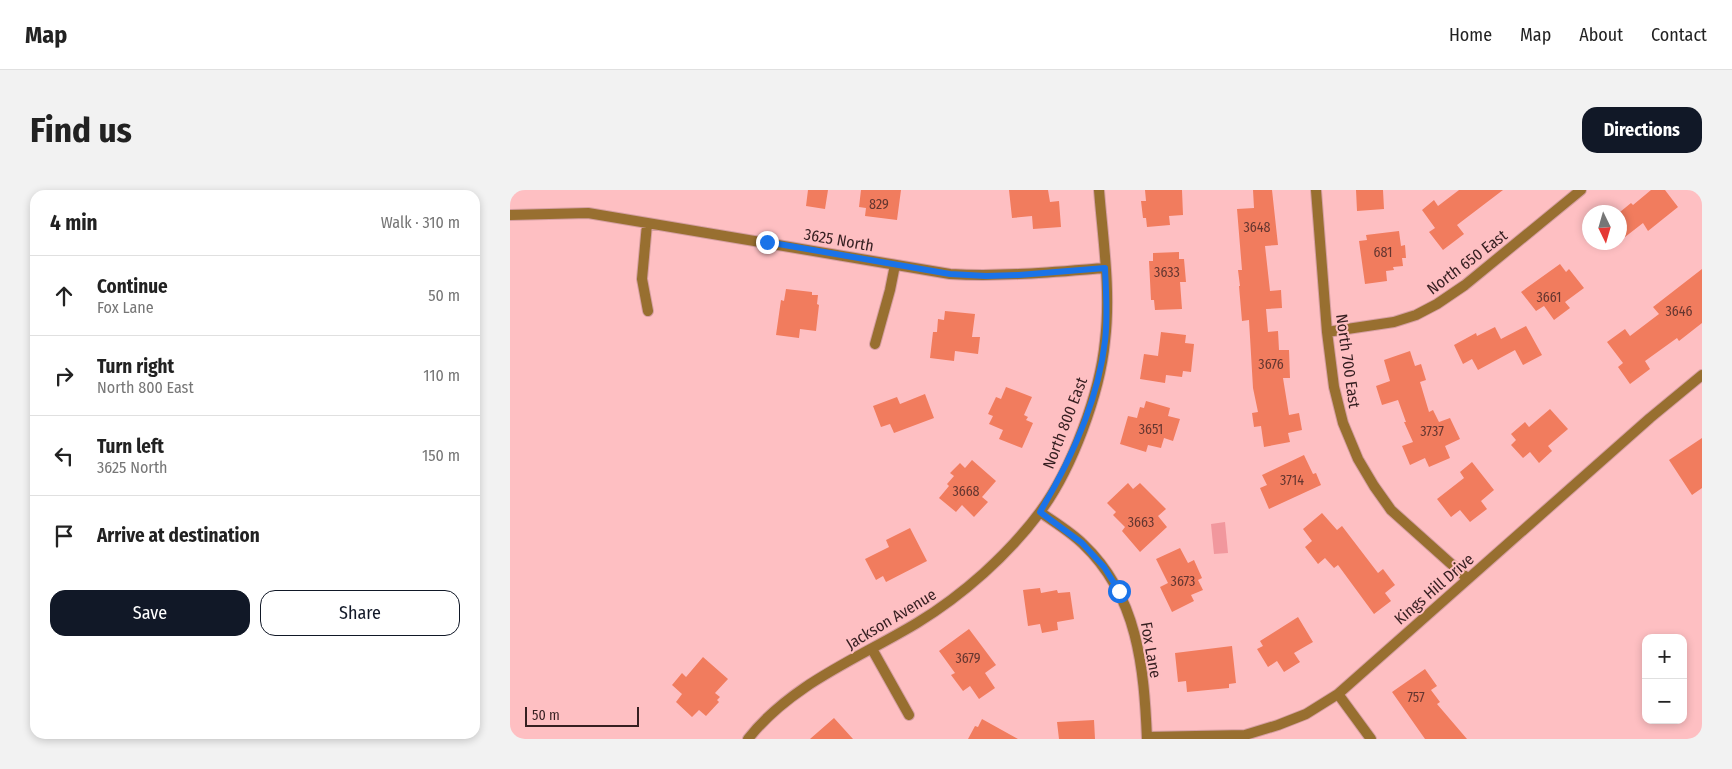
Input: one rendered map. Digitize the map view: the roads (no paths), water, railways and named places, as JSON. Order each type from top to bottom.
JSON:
[{"type":"street","name":"North 800 East","points":[[1040,512],[1061,476],[1089,411],[1105,342],[1107,306],[1099,190]]},
{"type":"street","name":"North 700 East","points":[[1316,190],[1327,332],[1334,388],[1343,422],[1358,459],[1374,486],[1392,510],[1468,579]]},
{"type":"street","name":"North 650 East","points":[[1327,332],[1394,322],[1416,315],[1437,304],[1465,285],[1581,190]]},
{"type":"street","name":"3625 North","points":[[510,215],[588,213],[950,274],[986,276],[1105,268]]},
{"type":"street","points":[[647,224],[642,278],[648,311]]},
{"type":"street","points":[[875,344],[895,264]]},
{"type":"street","name":"Kings Hill Drive","points":[[1147,738],[1245,735],[1306,714],[1338,694],[1650,418],[1702,376]]},
{"type":"street","name":"Jackson Avenue","points":[[748,739],[792,695],[820,677],[919,622],[957,595],[986,570],[1040,512]]},
{"type":"street","name":"Fox Lane","points":[[1040,512],[1082,543],[1104,567],[1119,591],[1131,618],[1140,652],[1147,738]]},
{"type":"street","points":[[872,649],[909,715]]},
{"type":"street","points":[[1338,694],[1371,739]]}]
